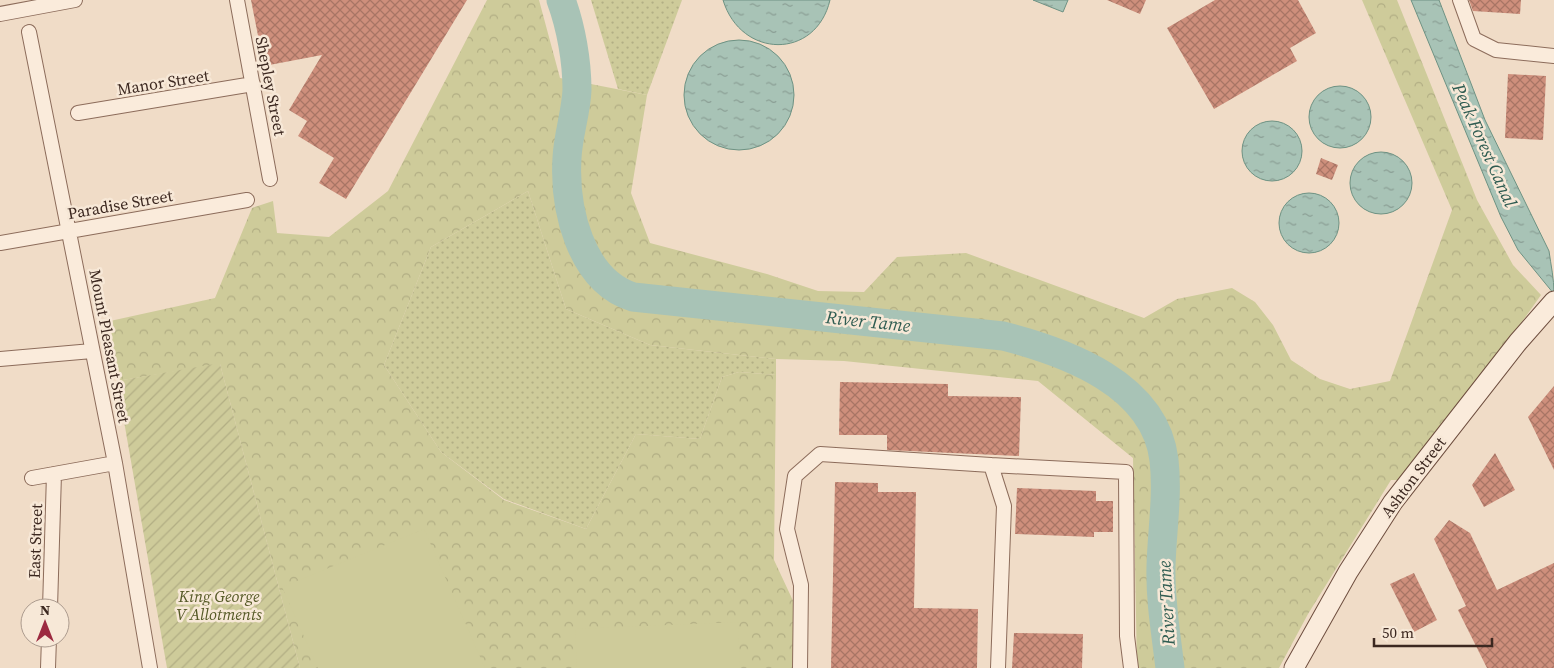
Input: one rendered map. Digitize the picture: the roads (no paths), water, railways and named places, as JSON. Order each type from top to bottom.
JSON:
[{"type":"main road","name":"Ashton Street","points":[[1294,668],[1348,572],[1393,502],[1518,342],[1554,301]]},
{"type":"street","points":[[0,14],[26,5],[75,0]]},
{"type":"street","name":"Shepley Street","points":[[237,0],[270,179]]},
{"type":"street","points":[[1460,0],[1474,39],[1496,50],[1554,56]]},
{"type":"street","name":"Mount Pleasant Street","points":[[29,32],[115,463],[150,668]]},
{"type":"street","name":"Manor Street","points":[[78,114],[253,84]]},
{"type":"street","name":"Paradise Street","points":[[0,243],[247,200]]},
{"type":"street","points":[[0,359],[92,351]]},
{"type":"street","points":[[800,668],[801,585],[787,529],[795,476],[820,454],[991,466],[1126,472],[1127,636],[1131,668]]},
{"type":"street","points":[[32,478],[115,463]]},
{"type":"street","points":[[991,466],[1004,506],[998,668]]},
{"type":"street","name":"East Street","points":[[50,598],[54,474]]},
{"type":"street","points":[[48,668],[49,648]]},
{"type":"water","points":[[723,0],[830,0],[822,20],[810,34],[795,42],[778,45],[761,42],[745,33],[732,19]]},
{"type":"water","points":[[1033,0],[1068,0],[1063,12]]},
{"type":"water","name":"Peak Forest Canal","points":[[1411,0],[1439,0],[1485,120],[1549,251],[1554,294],[1518,250],[1501,217]]},
{"type":"water","points":[[739,40],[750,41],[760,45],[778,56],[789,74],[793,84],[793,106],[789,116],[778,134],[760,145],[750,149],[739,150],[728,149],[718,145],[700,134],[689,116],[685,106],[684,95],[685,84],[689,74],[700,56],[718,45],[728,41]]},
{"type":"water","points":[[1340,86],[1352,89],[1362,95],[1368,105],[1371,117],[1368,129],[1362,139],[1352,145],[1340,148],[1328,145],[1318,139],[1312,129],[1309,117],[1312,105],[1318,95],[1328,89]]},
{"type":"water","points":[[1272,121],[1284,123],[1297,134],[1302,151],[1300,163],[1289,176],[1272,181],[1260,179],[1247,168],[1242,151],[1244,139],[1255,126]]},
{"type":"water","points":[[1381,152],[1393,155],[1403,161],[1409,171],[1412,183],[1409,195],[1403,205],[1393,211],[1381,214],[1369,211],[1359,205],[1353,195],[1350,183],[1353,171],[1359,161],[1369,155]]},
{"type":"water","points":[[1303,193],[1315,193],[1326,198],[1334,206],[1339,217],[1337,235],[1326,248],[1315,253],[1303,253],[1292,248],[1284,240],[1279,229],[1279,217],[1284,206],[1292,198]]},
{"type":"waterway","name":"River Tame","points":[[561,0],[575,56],[577,79],[576,99],[567,158],[569,198],[579,240],[588,259],[600,275],[615,288],[633,297],[1003,336],[1053,351],[1079,362],[1104,376],[1126,392],[1144,411],[1157,434],[1164,460],[1165,500],[1161,592],[1170,668]]},
{"type":"park label","name":"King George V Allotments","points":[[219,605]]}]
